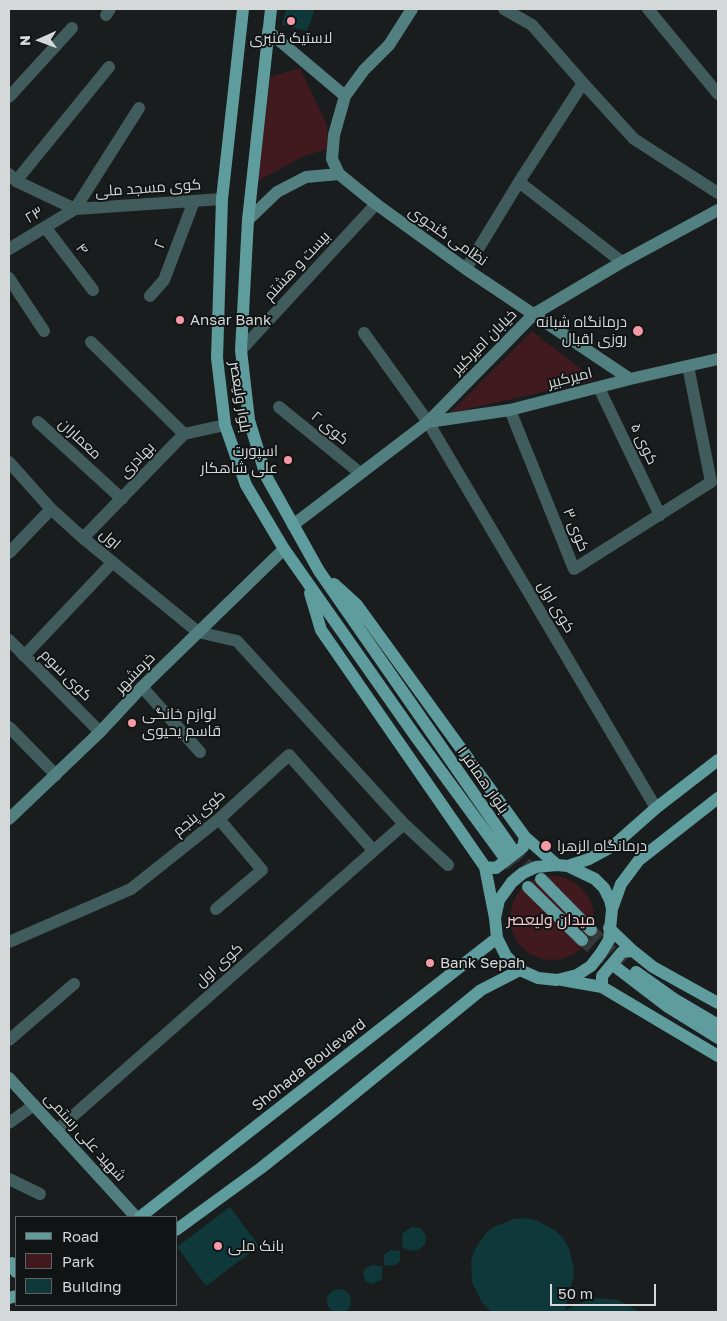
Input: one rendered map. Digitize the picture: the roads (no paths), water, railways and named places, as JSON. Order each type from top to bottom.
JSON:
[{"type":"main road","name":"بلوار ولیعصر","points":[[243,9],[222,199],[217,358],[225,425],[246,485],[284,549],[416,737]]},
{"type":"main road","name":"بلوار ولیعصر","points":[[271,9],[248,220],[241,350],[249,420],[266,476],[319,571],[427,728]]},
{"type":"main road","points":[[319,571],[357,605],[516,848],[595,879],[604,888],[612,909]]},
{"type":"main road","points":[[306,581],[321,630],[490,868],[497,938],[506,956],[520,970],[538,978],[602,981],[718,1056]]},
{"type":"main road","name":"بلوار همافر ۱","points":[[427,728],[516,848]]},
{"type":"main road","name":"بلوار همافر ۱","points":[[416,737],[516,848]]},
{"type":"main road","points":[[495,918],[499,900],[512,882],[522,873],[539,873],[589,859],[613,846],[656,808],[718,760]]},
{"type":"main road","points":[[558,980],[576,974],[591,966],[609,934],[612,909],[620,884],[639,860],[718,798]]},
{"type":"main road","points":[[490,868],[516,848]]},
{"type":"main road","points":[[539,873],[591,930]]},
{"type":"main road","points":[[528,887],[582,940]]},
{"type":"main road","points":[[609,934],[624,959],[668,1007],[718,1038]]},
{"type":"main road","name":"Shohada Boulevard","points":[[141,1216],[497,938]]},
{"type":"main road","points":[[602,981],[624,959]]},
{"type":"main road","points":[[624,959],[653,967],[718,1003]]},
{"type":"main road","points":[[624,959],[674,999],[718,1025]]},
{"type":"main road","points":[[178,1229],[261,1168],[481,990],[520,970]]},
{"type":"street","points":[[248,220],[277,192],[306,177],[339,174],[332,159],[334,135],[345,96],[364,70],[389,45],[412,9]]},
{"type":"street","points":[[504,9],[532,25],[634,139],[718,194]]},
{"type":"street","points":[[648,9],[718,94]]},
{"type":"street","points":[[9,97],[72,28]]},
{"type":"street","points":[[268,30],[345,96]]},
{"type":"street","points":[[109,67],[12,177],[76,208],[139,108]]},
{"type":"street","points":[[466,269],[583,83]]},
{"type":"street","name":"نظامی گنجوی","points":[[339,174],[376,204],[466,269],[630,379]]},
{"type":"street","points":[[519,182],[622,262]]},
{"type":"street","name":"کوی مسجد ملی","points":[[76,208],[222,199]]},
{"type":"street","name":"۲","points":[[150,296],[164,280],[194,201]]},
{"type":"street","name":"بیست و هشتم","points":[[241,350],[376,204]]},
{"type":"street","name":"۲۳","points":[[9,249],[76,208]]},
{"type":"street","name":"خیابان امیرکبیر","points":[[293,525],[428,422],[534,314],[622,262],[718,210]]},
{"type":"street","name":"۴","points":[[45,227],[93,290]]},
{"type":"street","points":[[9,278],[44,332]]},
{"type":"street","name":"کوی اول","points":[[364,333],[428,422],[656,808]]},
{"type":"street","points":[[91,342],[184,434],[225,425]]},
{"type":"street","name":"امیرکبیر","points":[[428,422],[510,410],[630,379],[718,359]]},
{"type":"street","points":[[660,515],[711,482],[688,366]]},
{"type":"street","name":"کوی ۵","points":[[600,388],[660,515]]},
{"type":"street","name":"کوی ۲","points":[[279,407],[360,473]]},
{"type":"street","name":"کوی ۳","points":[[510,410],[574,569],[660,515]]},
{"type":"street","name":"معماران","points":[[38,422],[122,499]]},
{"type":"street","name":"بهادری","points":[[83,538],[184,434]]},
{"type":"street","name":"اول","points":[[9,462],[51,509],[83,538],[198,632]]},
{"type":"street","points":[[9,553],[51,509]]},
{"type":"street","name":"خرمشهر","points":[[9,819],[56,776],[142,687],[284,549]]},
{"type":"street","points":[[24,656],[112,563]]},
{"type":"street","points":[[198,632],[237,641],[404,824],[448,865]]},
{"type":"street","name":"کوی سوم","points":[[9,640],[100,732]]},
{"type":"street","points":[[142,687],[200,752]]},
{"type":"street","points":[[9,727],[56,776]]},
{"type":"street","name":"کوی پنجم","points":[[9,942],[131,889],[219,819],[289,755],[373,850]]},
{"type":"street","points":[[216,910],[262,870],[219,819]]},
{"type":"street","name":"کوی اول","points":[[57,1130],[404,824]]},
{"type":"street","points":[[9,1040],[74,984]]},
{"type":"street","name":"شهید علی رستمی","points":[[9,1078],[135,1216]]},
{"type":"street","points":[[9,1123],[34,1105]]},
{"type":"street","points":[[9,1179],[40,1194]]},
{"type":"tunnel","points":[[513,850],[541,879]]},
{"type":"tunnel","points":[[504,857],[528,887]]},
{"type":"tunnel","points":[[591,930],[623,963]]},
{"type":"tunnel","points":[[582,940],[617,968]]},
{"type":"place","name":"لاستیک قنبری","points":[[291,21]]},
{"type":"place","name":"Ansar Bank","points":[[180,320]]},
{"type":"place","name":"درمانگاه شبانه روزی اقبال","points":[[638,331]]},
{"type":"place","name":"اسپورت علی شاهکار","points":[[288,460]]},
{"type":"place","name":"لوازم خانگی قاسم یحیوی","points":[[132,723]]},
{"type":"place","name":"درمانگاه الزهرا","points":[[546,846]]},
{"type":"place","name":"Bank Sepah","points":[[430,963]]},
{"type":"place","name":"بانک ملی","points":[[218,1246]]},
{"type":"district","name":"میدان ولیعصر","points":[[551,920]]}]
